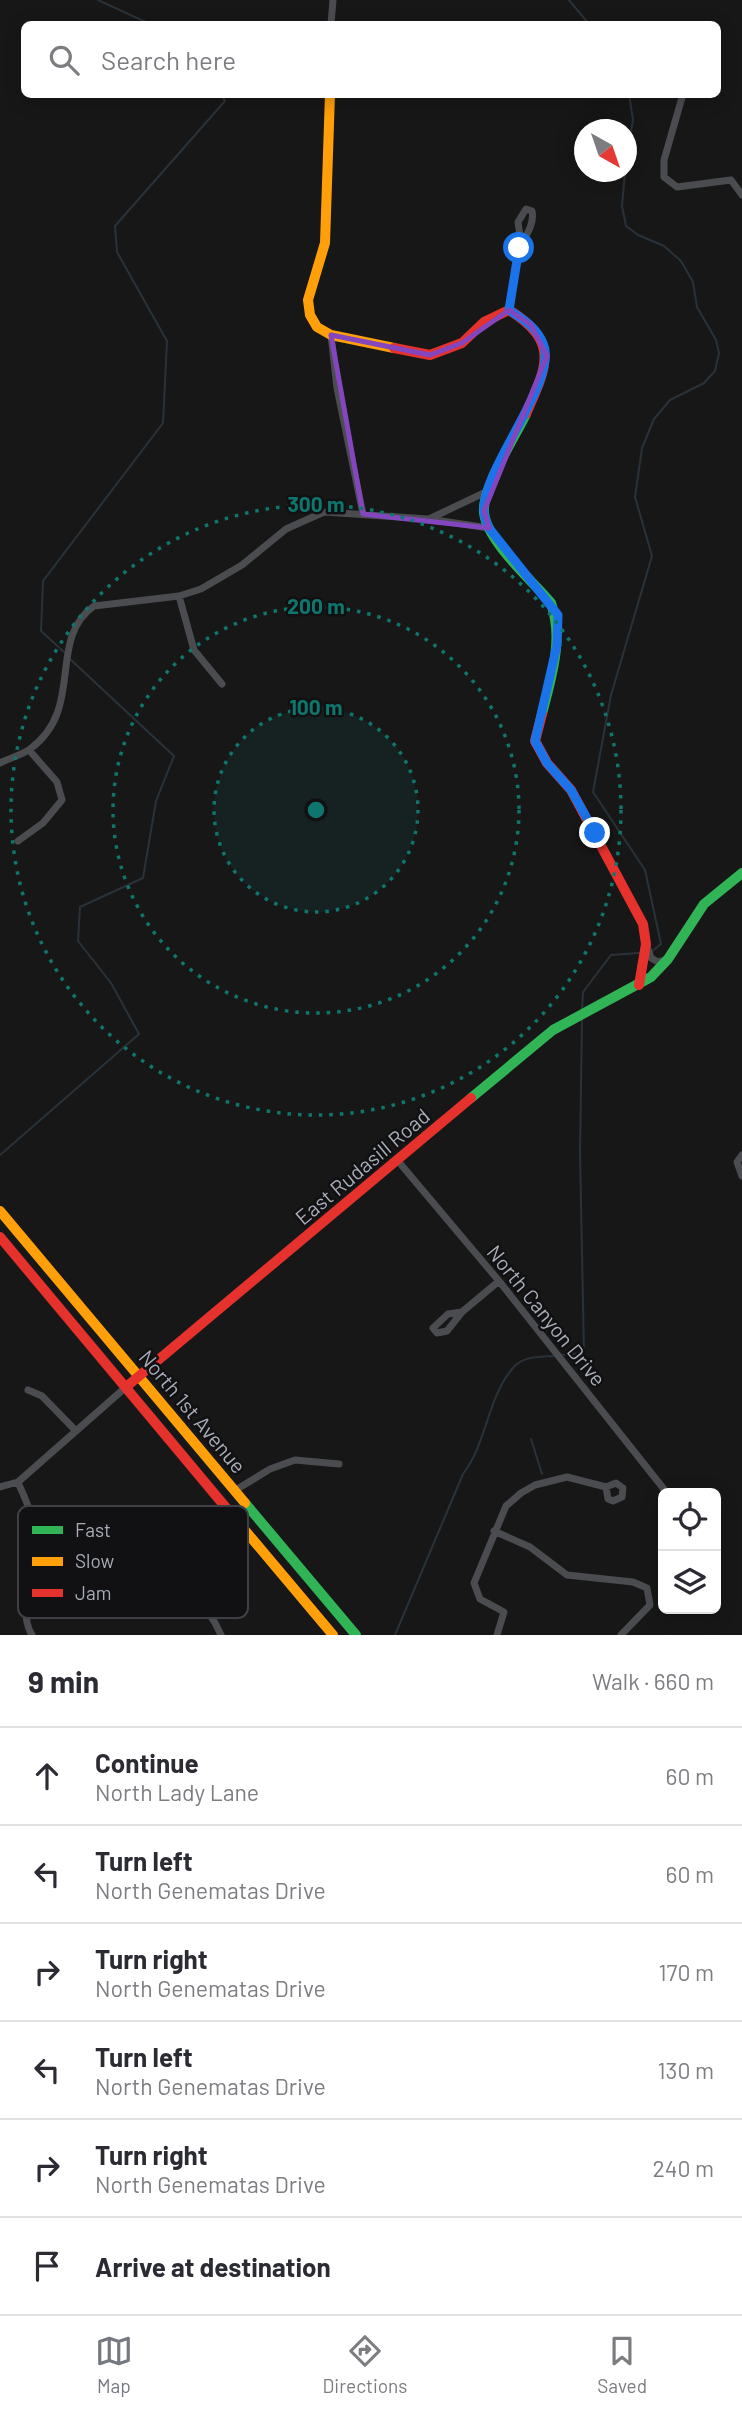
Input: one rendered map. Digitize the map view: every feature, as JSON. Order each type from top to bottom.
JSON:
[{"type":"street","points":[[331,21],[332,0]]},
{"type":"street","points":[[330,98],[325,243],[308,300],[310,315],[317,327],[331,335],[430,355],[461,343],[484,322],[509,310]]},
{"type":"street","points":[[682,98],[664,160],[664,177],[677,187],[731,180],[742,195]]},
{"type":"street","points":[[509,310],[521,243]]},
{"type":"street","points":[[509,310],[531,325],[544,343],[547,356],[538,384],[488,491],[484,511],[489,528],[558,615],[557,645],[535,741],[547,763],[571,790],[589,822],[643,924],[651,958],[659,962],[667,960]]},
{"type":"street","points":[[331,335],[339,401],[363,514]]},
{"type":"street","points":[[428,519],[488,491]]},
{"type":"street","points":[[0,762],[29,750],[54,721],[62,703],[72,629],[84,613],[106,603],[179,596],[214,583],[302,520],[324,512],[428,519],[489,528]]},
{"type":"street","points":[[179,596],[194,650],[222,684]]},
{"type":"street","points":[[18,841],[43,823],[62,800],[57,782],[29,750]]},
{"type":"street","name":"East Rudasill Road","points":[[0,1487],[18,1482],[126,1387],[553,1030],[639,985],[667,960],[704,904],[742,873]]},
{"type":"street","points":[[639,985],[646,941]]},
{"type":"street","points":[[742,1155],[737,1162],[742,1176]]},
{"type":"street","name":"North Canyon Drive","points":[[398,1161],[499,1281],[663,1488]]},
{"type":"street","name":"North 1st Avenue","points":[[0,1211],[247,1506]]},
{"type":"street","name":"North 1st Avenue","points":[[0,1237],[225,1506]]},
{"type":"street","points":[[462,1312],[499,1281]]},
{"type":"street","points":[[28,1390],[42,1396],[76,1431]]},
{"type":"street","points":[[234,1491],[270,1469],[295,1460],[339,1464]]},
{"type":"street","points":[[497,1635],[504,1612],[480,1599],[474,1583],[506,1506],[536,1485],[567,1477],[606,1488]]},
{"type":"street","points":[[18,1482],[27,1506]]},
{"type":"street","name":"North 1st Avenue","points":[[248,1508],[356,1635]]},
{"type":"street","points":[[494,1531],[530,1547],[568,1575],[642,1584],[649,1595],[650,1605],[621,1635]]},
{"type":"street","name":"North 1st Avenue","points":[[248,1533],[333,1635]]},
{"type":"street","points":[[28,1618],[28,1628],[32,1635]]},
{"type":"street","points":[[213,1618],[221,1635]]},
{"type":"highlighted area","points":[[509,310],[531,325],[547,356],[484,511],[489,528],[363,514],[331,335],[430,355],[462,343]]},
{"type":"waterway","points":[[98,0],[144,21]]},
{"type":"waterway","points":[[569,0],[586,21]]},
{"type":"waterway","points":[[64,652],[41,631],[43,581],[163,423],[167,341],[117,252],[115,226],[225,101],[223,98]]},
{"type":"waterway","points":[[630,98],[633,119]]},
{"type":"waterway","points":[[624,182],[622,206],[626,226],[638,235],[664,246],[681,261],[693,282],[697,307],[716,340],[719,353],[715,371],[704,383],[670,400],[654,419],[642,448],[635,497],[652,556],[611,695],[593,792],[645,870],[661,944],[651,952]]},
{"type":"waterway","points":[[0,1155],[139,1034],[111,983],[78,941],[80,907],[143,878],[156,801],[174,756],[70,659]]},
{"type":"waterway","points":[[582,1010],[583,992],[611,955],[639,953]]},
{"type":"waterway","points":[[560,1355],[584,1353],[580,1152],[582,1019]]},
{"type":"waterway","points":[[395,1635],[463,1474],[477,1449],[504,1380],[521,1361],[554,1356]]},
{"type":"waterway","points":[[531,1439],[542,1474]]},
{"type":"traffic: fast","points":[[526,414],[493,477],[484,503],[484,513],[487,525],[502,549],[551,603],[555,617],[556,645],[542,714]]},
{"type":"traffic: fast","points":[[471,1098],[553,1030],[651,977],[668,959],[704,904],[742,873]]},
{"type":"traffic: fast","points":[[248,1507],[356,1635]]},
{"type":"traffic: slow","points":[[330,98],[325,243],[308,300],[310,315],[317,327],[331,335],[394,348]]},
{"type":"traffic: slow","points":[[0,1211],[245,1503]]},
{"type":"traffic: slow","points":[[248,1534],[333,1635]]},
{"type":"traffic: jam","points":[[394,348],[430,355],[462,343],[484,322],[509,310],[536,333],[544,356],[539,382],[526,414]]},
{"type":"traffic: jam","points":[[542,714],[535,741],[547,763],[571,790],[643,924],[646,944],[639,985]]},
{"type":"traffic: jam","points":[[126,1387],[471,1098]]},
{"type":"traffic: jam","points":[[0,1237],[225,1506]]},
{"type":"route","points":[[519,248],[509,310],[531,325],[544,343],[547,356],[538,384],[488,491],[484,511],[489,528],[558,615],[557,645],[535,741],[547,763],[571,790],[595,833]]}]
